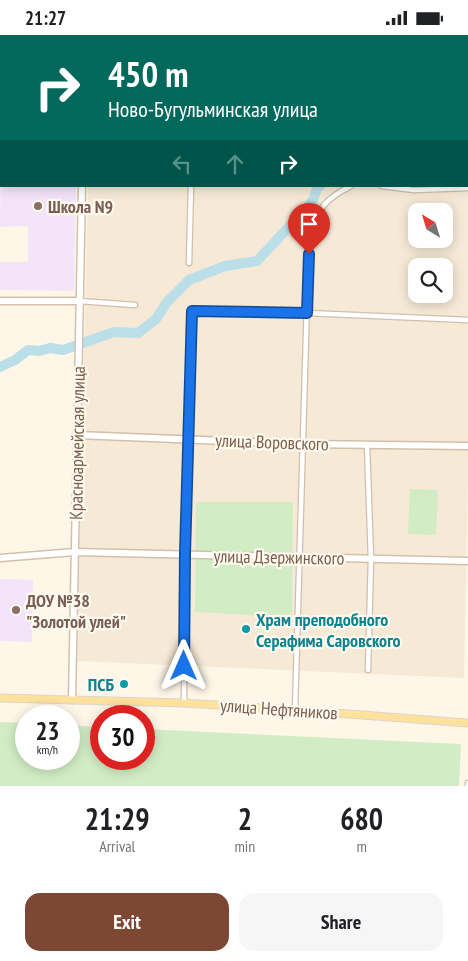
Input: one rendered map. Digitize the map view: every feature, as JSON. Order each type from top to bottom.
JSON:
[{"type":"main road","name":"улица Нефтяников","points":[[0,699],[184,703],[468,723]]},
{"type":"street","name":"Красноармейская улица","points":[[72,700],[82,187]]},
{"type":"street","points":[[189,263],[191,187]]},
{"type":"street","points":[[295,710],[310,234],[320,209],[334,195],[349,187]]},
{"type":"street","points":[[390,187],[414,190],[468,188]]},
{"type":"street","points":[[0,301],[80,301],[135,305]]},
{"type":"street","points":[[184,703],[185,554],[192,311],[307,313],[468,320]]},
{"type":"street","name":"улица Воровского","points":[[77,435],[303,444],[468,446]]},
{"type":"street","points":[[367,445],[371,559],[368,671]]},
{"type":"street","name":"улица Дзержинского","points":[[0,558],[75,552],[468,561]]},
{"type":"shaded area","name":"Школа N9","points":[[0,187],[76,187],[74,291],[0,290],[0,262],[28,262],[28,226],[0,227]]},
{"type":"shaded area","points":[[88,187],[468,187],[468,476],[464,678],[77,661]]},
{"type":"shaded area","name":"ДОУ №38 \"Золотой улей\"","points":[[0,579],[33,580],[32,642],[0,641]]},
{"type":"green space","points":[[410,489],[438,490],[436,535],[408,534]]},
{"type":"green space","points":[[196,502],[293,502],[292,617],[195,612]]},
{"type":"green space","points":[[0,722],[15,723],[15,770],[80,770],[80,726],[90,726],[90,770],[155,770],[155,730],[461,744],[459,786],[0,786]]},
{"type":"waterway","points":[[0,367],[15,360],[28,350],[39,351],[50,348],[63,350],[114,332],[138,333],[156,319],[167,302],[189,280],[225,266],[257,261],[312,202],[318,187]]},
{"type":"place","name":"Школа N9","points":[[38,206]]},
{"type":"place","name":"ДОУ №38 \"Золотой улей\"","points":[[16,610]]},
{"type":"place","name":"Храм преподобного Серафима Саровского","points":[[246,629]]},
{"type":"place","name":"ПСБ","points":[[124,684]]},
{"type":"route","points":[[184,666],[185,554],[192,311],[307,313],[309,254]]}]
